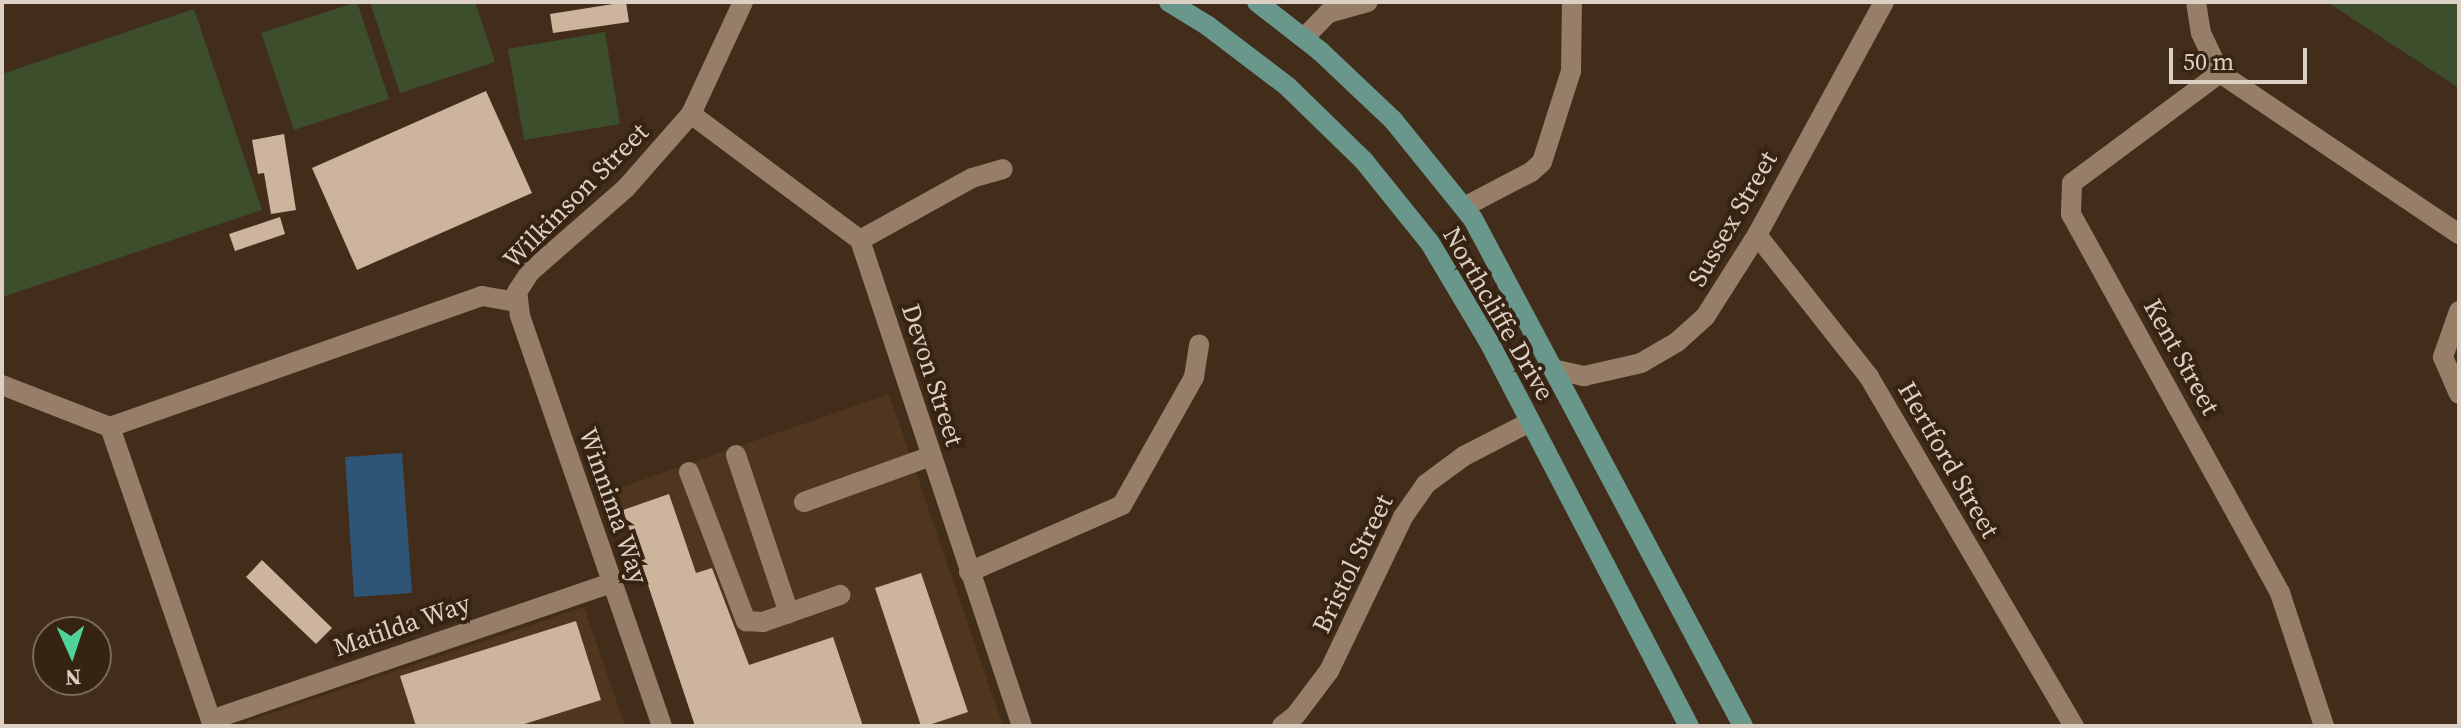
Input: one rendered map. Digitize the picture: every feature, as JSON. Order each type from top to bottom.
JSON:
[{"type":"main road","name":"Northcliffe Drive","points":[[1169,2],[1208,26],[1287,86],[1364,161],[1430,243],[1489,342],[1689,726]]},
{"type":"main road","name":"Northcliffe Drive","points":[[1257,2],[1304,38],[1393,120],[1464,207],[1557,370],[1743,726]]},
{"type":"street","name":"Wilkinson Street","points":[[517,302],[517,292],[530,272],[626,188],[691,114],[731,35],[743,2]]},
{"type":"street","points":[[1304,38],[1328,13],[1368,2]]},
{"type":"street","points":[[1464,207],[1531,172],[1542,162],[1571,71],[1572,2]]},
{"type":"street","name":"Sussex Street","points":[[1557,370],[1584,376],[1641,363],[1677,342],[1705,317],[1757,235],[1884,2]]},
{"type":"street","points":[[2196,2],[2201,33],[2220,73],[2459,234]]},
{"type":"street","name":"Kent Street","points":[[2220,73],[2072,183],[2071,214],[2280,593],[2324,726]]},
{"type":"street","points":[[691,114],[860,240],[972,178],[1003,169]]},
{"type":"street","name":"Hertford Street","points":[[1757,235],[1869,377],[2074,726]]},
{"type":"street","name":"Devon Street","points":[[860,240],[1022,726]]},
{"type":"street","points":[[2,385],[110,427],[482,296],[517,302]]},
{"type":"street","name":"Winnima Way","points":[[517,302],[662,726]]},
{"type":"street","points":[[2459,311],[2443,357],[2459,394]]},
{"type":"street","points":[[969,572],[1122,505],[1194,377],[1199,344]]},
{"type":"street","name":"Bristol Street","points":[[1294,723],[1329,671],[1414,499],[1441,471],[1530,422]]},
{"type":"street","points":[[110,427],[212,723]]},
{"type":"street","points":[[736,455],[789,613]]},
{"type":"street","points":[[804,502],[931,456]]},
{"type":"street","points":[[689,472],[742,617],[754,623],[840,595]]},
{"type":"street","name":"Matilda Way","points":[[212,723],[611,583]]},
{"type":"shaded area","points":[[889,394],[1003,726],[698,726],[616,489]]},
{"type":"shaded area","points":[[584,607],[625,726],[247,726],[246,722]]},
{"type":"green space","points":[[357,2],[389,99],[294,130],[261,33]]},
{"type":"green space","points":[[370,2],[475,2],[495,62],[400,93]]},
{"type":"green space","points":[[2327,2],[2459,2],[2459,88]]},
{"type":"green space","points":[[194,9],[262,210],[2,297],[2,74]]},
{"type":"green space","points":[[605,32],[620,124],[524,140],[508,49]]},
{"type":"water","points":[[402,453],[412,593],[354,597],[345,457]]},
{"type":"building","points":[[626,2],[629,22],[553,33],[550,14]]},
{"type":"building","points":[[486,91],[532,193],[357,270],[312,168]]},
{"type":"building","points":[[284,134],[296,210],[271,214],[264,173],[258,174],[252,140]]},
{"type":"building","points":[[280,217],[285,234],[235,251],[229,234]]},
{"type":"building","points":[[669,494],[696,573],[712,568],[749,665],[833,637],[863,726],[695,726],[623,510]]},
{"type":"building","points":[[262,560],[332,628],[316,644],[246,577]]},
{"type":"building","points":[[921,573],[968,712],[926,726],[921,726],[875,588]]},
{"type":"building","points":[[576,621],[601,700],[518,726],[416,726],[400,676]]}]
